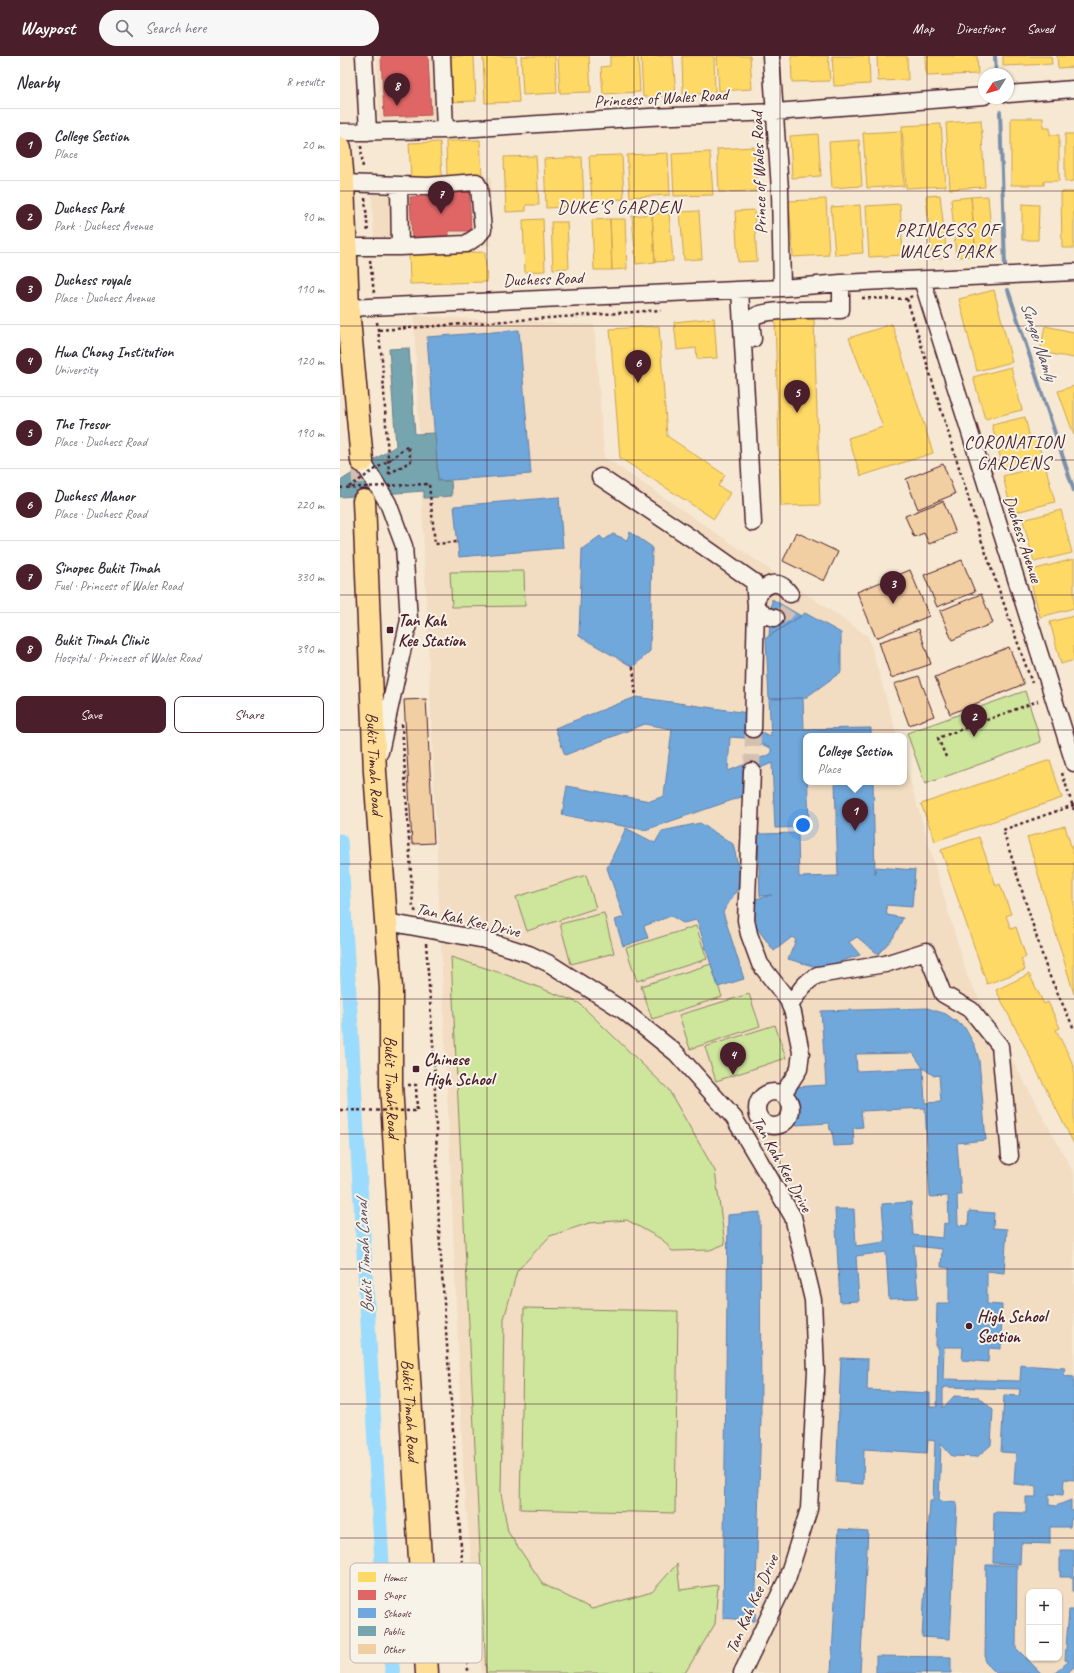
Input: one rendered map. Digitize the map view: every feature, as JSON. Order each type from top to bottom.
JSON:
[{"type":"highway","points":[[340,148],[348,308],[362,461]]},
{"type":"highway","name":"Bukit Timah Road","points":[[356,494],[391,988],[391,1092],[420,1563]]},
{"type":"highway","name":"Bukit Timah Road","points":[[426,1663],[427,1673]]},
{"type":"street","points":[[364,56],[368,132]]},
{"type":"street","points":[[442,56],[445,130]]},
{"type":"street","name":"Prince of Wales Road","points":[[771,56],[775,112],[782,288]]},
{"type":"street","points":[[1014,94],[1074,89]]},
{"type":"street","name":"Princess of Wales Road","points":[[340,132],[445,130],[649,117],[775,112],[978,96]]},
{"type":"street","points":[[343,184],[399,186],[476,182],[479,187],[484,230],[466,244],[400,247],[346,246]]},
{"type":"street","points":[[399,186],[400,247]]},
{"type":"street","name":"Duchess Road","points":[[348,308],[782,288],[841,283],[1074,272]]},
{"type":"street","name":"Duchess Avenue","points":[[922,280],[1067,766]]},
{"type":"street","points":[[747,391],[756,391],[752,321],[754,316],[770,312],[841,310],[841,283]]},
{"type":"street","points":[[740,290],[747,391],[753,523]]},
{"type":"street","points":[[362,461],[388,503],[404,546],[409,620],[375,772]]},
{"type":"street","points":[[600,477],[754,582],[756,603],[754,729]]},
{"type":"street","points":[[756,603],[761,589],[771,584],[782,586],[790,594]]},
{"type":"street","points":[[756,603],[764,614],[775,618]]},
{"type":"street","points":[[752,771],[746,920],[753,950],[760,964],[788,1000],[801,1052],[799,1069],[783,1094]]},
{"type":"street","name":"Tan Kah Kee Drive","points":[[387,922],[485,940],[529,954],[550,964],[624,1011],[676,1053],[734,1118],[793,1217],[813,1300],[816,1371],[809,1509],[787,1579],[742,1673]]},
{"type":"street","points":[[790,1006],[802,987],[810,979],[818,975],[885,964],[926,951],[943,994],[971,1010],[1000,1046],[1010,1156]]},
{"type":"street","points":[[776,1091],[789,1099],[792,1107],[791,1114],[787,1121],[780,1125],[773,1126],[765,1124],[760,1119],[757,1111],[758,1104],[762,1097],[768,1092],[776,1091]]},
{"type":"street","points":[[734,1118],[758,1104]]},
{"type":"street","points":[[748,1142],[773,1126]]},
{"type":"path","points":[[907,299],[982,542],[1033,686]]},
{"type":"path","points":[[356,494],[392,458],[408,446],[411,461],[389,474]]},
{"type":"path","points":[[340,488],[356,494],[429,484],[435,544],[457,542]]},
{"type":"path","points":[[633,668],[636,697]]},
{"type":"path","points":[[1035,694],[1040,707]]},
{"type":"path","points":[[946,757],[938,738],[1038,701]]},
{"type":"path","points":[[402,719],[413,907],[426,929],[434,1059],[438,1230],[463,1563]]},
{"type":"path","points":[[1067,766],[1074,810]]},
{"type":"path","points":[[1074,805],[1003,830],[1047,970],[1074,1029]]},
{"type":"path","points":[[340,1110],[417,1111]]},
{"type":"path","points":[[468,1663],[468,1673]]},
{"type":"shaded area","points":[[377,56],[433,56],[435,120],[379,120]]},
{"type":"shaded area","points":[[491,177],[490,244],[494,245],[375,253],[371,182]]},
{"type":"shaded area","points":[[414,316],[594,325],[604,457],[868,636],[896,733],[803,733],[803,785],[907,785],[907,770],[967,976],[1074,1174],[1074,1673],[482,1673],[482,1563],[472,1563],[464,1483]]},
{"type":"green space","points":[[524,571],[525,606],[452,607],[450,572]]},
{"type":"green space","points":[[1025,691],[1041,742],[925,784],[907,733]]},
{"type":"green space","points":[[586,875],[596,908],[527,931],[516,897]]},
{"type":"green space","points":[[604,913],[614,953],[571,964],[560,924]]},
{"type":"green space","points":[[696,926],[707,959],[637,981],[626,948]]},
{"type":"green space","points":[[451,957],[504,974],[579,1003],[668,1089],[715,1171],[725,1244],[710,1250],[672,1251],[663,1240],[627,1220],[589,1223],[550,1236],[517,1271],[504,1319],[501,1493],[508,1532],[543,1584],[592,1609],[652,1592],[677,1564],[680,1590],[718,1585],[715,1624],[685,1673],[486,1673],[482,1563],[481,1563]]},
{"type":"green space","points":[[711,964],[722,997],[652,1019],[641,986]]},
{"type":"green space","points":[[749,994],[760,1026],[690,1049],[679,1015]]},
{"type":"green space","points":[[775,1025],[786,1058],[716,1081],[705,1047]]},
{"type":"green space","points":[[524,1308],[678,1311],[675,1513],[520,1509]]},
{"type":"building: Homes","points":[[447,56],[474,56],[476,101],[449,102]]},
{"type":"building: Homes","points":[[483,56],[516,56],[519,102],[485,103]]},
{"type":"building: Homes","points":[[521,56],[555,56],[557,93],[523,95]]},
{"type":"building: Homes","points":[[558,56],[589,56],[591,92],[560,93]]},
{"type":"building: Homes","points":[[610,56],[638,56],[640,92],[603,94],[601,67],[610,66]]},
{"type":"building: Homes","points":[[641,56],[673,56],[676,96],[643,97]]},
{"type":"building: Homes","points":[[682,56],[714,56],[715,93],[683,95]]},
{"type":"building: Homes","points":[[717,56],[750,56],[752,89],[719,91]]},
{"type":"building: Homes","points":[[791,56],[828,56],[830,81],[792,82]]},
{"type":"building: Homes","points":[[832,56],[869,56],[870,84],[834,86]]},
{"type":"building: Homes","points":[[877,56],[907,56],[908,80],[878,81]]},
{"type":"building: Homes","points":[[925,56],[977,56],[978,74],[926,76]]},
{"type":"building: Homes","points":[[1003,56],[1051,56],[1052,64],[1003,66]]},
{"type":"building: Homes","points":[[1057,56],[1074,56],[1074,67],[1058,68]]},
{"type":"building: Homes","points":[[1011,118],[1043,118],[1043,128],[1050,128],[1050,135],[1059,135],[1059,181],[1044,181],[1044,185],[1011,185]]},
{"type":"building: Homes","points":[[981,120],[985,187],[950,189],[946,123]]},
{"type":"building: Homes","points":[[941,124],[946,186],[906,188],[902,126]]},
{"type":"building: Homes","points":[[901,131],[904,186],[867,188],[863,133]]},
{"type":"building: Homes","points":[[818,134],[821,176],[792,178],[790,136]]},
{"type":"building: Homes","points":[[1065,134],[1074,134],[1074,181],[1065,182]]},
{"type":"building: Homes","points":[[480,140],[482,176],[447,178],[446,141]]},
{"type":"building: Homes","points":[[859,140],[862,186],[832,188],[829,142]]},
{"type":"building: Homes","points":[[440,142],[442,178],[411,180],[409,143]]},
{"type":"building: Homes","points":[[754,147],[756,191],[719,192],[717,149]]},
{"type":"building: Homes","points":[[710,152],[713,195],[674,196],[672,154]]},
{"type":"building: Homes","points":[[668,153],[670,195],[630,197],[627,155]]},
{"type":"building: Homes","points":[[622,155],[624,199],[592,201],[589,156]]},
{"type":"building: Homes","points":[[536,156],[539,205],[526,205],[526,211],[506,212],[504,157]]},
{"type":"building: Homes","points":[[582,157],[584,206],[546,208],[544,159]]},
{"type":"building: Homes","points":[[1061,192],[1074,192],[1074,248],[1062,248]]},
{"type":"building: Homes","points":[[940,195],[947,257],[932,259],[926,196]]},
{"type":"building: Homes","points":[[988,196],[993,254],[976,256],[971,197]]},
{"type":"building: Homes","points":[[971,197],[976,256],[956,257],[951,199]]},
{"type":"building: Homes","points":[[826,199],[829,255],[793,257],[789,201]]},
{"type":"building: Homes","points":[[900,204],[903,255],[869,257],[866,206]]},
{"type":"building: Homes","points":[[1022,204],[1039,205],[1038,240],[1022,240]]},
{"type":"building: Homes","points":[[860,205],[863,253],[835,255],[831,207]]},
{"type":"building: Homes","points":[[754,210],[757,261],[738,262],[735,211]]},
{"type":"building: Homes","points":[[699,211],[702,259],[684,260],[680,212]]},
{"type":"building: Homes","points":[[669,213],[673,261],[655,262],[652,214]]},
{"type":"building: Homes","points":[[652,214],[655,262],[636,264],[632,216]]},
{"type":"building: Homes","points":[[543,219],[545,271],[525,272],[523,220]]},
{"type":"building: Homes","points":[[610,219],[612,270],[594,270],[592,220]]},
{"type":"building: Homes","points":[[610,219],[625,219],[627,269],[612,270]]},
{"type":"building: Homes","points":[[551,222],[567,222],[569,268],[553,269]]},
{"type":"building: Homes","points":[[485,252],[487,282],[410,284],[409,254]]},
{"type":"building: Homes","points":[[994,290],[1012,362],[977,371],[959,299]]},
{"type":"building: Homes","points":[[714,318],[717,358],[697,359],[696,348],[677,350],[674,322]]},
{"type":"building: Homes","points":[[814,319],[820,505],[781,506],[775,320]]},
{"type":"building: Homes","points":[[892,324],[933,453],[861,476],[848,438],[883,427],[849,338]]},
{"type":"building: Homes","points":[[659,326],[667,436],[725,475],[718,486],[730,493],[714,519],[620,458],[610,329]]},
{"type":"building: Homes","points":[[1045,326],[1074,332],[1074,358],[1040,352]]},
{"type":"building: Homes","points":[[1011,367],[1022,410],[985,419],[973,377]]},
{"type":"building: Homes","points":[[1074,386],[1074,435],[1058,391]]},
{"type":"building: Homes","points":[[1025,417],[1030,439],[1037,437],[1042,458],[1003,468],[992,425]]},
{"type":"building: Homes","points":[[1045,465],[1055,502],[1012,513],[1003,476]]},
{"type":"building: Homes","points":[[1061,510],[1072,553],[1034,562],[1023,520]]},
{"type":"building: Homes","points":[[1074,559],[1074,608],[1040,617],[1028,571]]},
{"type":"building: Homes","points":[[1074,616],[1074,660],[1061,664],[1050,622]]},
{"type":"building: Homes","points":[[1050,760],[1062,798],[935,841],[921,804]]},
{"type":"building: Homes","points":[[1065,826],[1074,856],[1074,994],[1027,837]]},
{"type":"building: Homes","points":[[979,837],[996,886],[1000,884],[1011,914],[1006,916],[1011,929],[1016,927],[1026,957],[1021,959],[1025,970],[987,984],[941,850]]},
{"type":"building: Homes","points":[[1029,974],[1044,1004],[1048,1002],[1060,1028],[1056,1030],[1074,1066],[1074,1144],[996,990]]},
{"type":"building: Shops","points":[[381,56],[428,56],[431,115],[384,117]]},
{"type":"building: Shops","points":[[469,187],[471,231],[449,231],[449,237],[412,239],[410,197],[441,195],[440,188]]},
{"type":"building: Schools","points":[[519,330],[531,474],[438,481],[427,337]]},
{"type":"building: Schools","points":[[559,497],[563,548],[459,557],[454,506]]},
{"type":"building: Schools","points":[[630,532],[652,547],[650,651],[633,667],[579,636],[582,549],[600,536],[604,540],[613,534],[627,540]]},
{"type":"building: Schools","points":[[772,599],[801,616],[769,636]]},
{"type":"building: Schools","points":[[805,613],[841,633],[841,672],[805,698],[769,699],[766,638]]},
{"type":"building: Schools","points":[[636,697],[748,713],[746,726],[771,736],[769,699],[803,698],[804,729],[871,728],[871,733],[803,733],[803,785],[808,785],[809,827],[775,828],[772,763],[744,775],[750,794],[645,830],[562,815],[567,786],[650,801],[664,796],[672,729],[645,724],[565,755],[555,728]],"holes":[[[730,737],[745,738],[771,748],[771,754],[728,771]]]},
{"type":"building: Schools","points":[[835,785],[873,785],[875,874],[876,867],[915,870],[912,907],[886,905],[887,915],[903,918],[893,938],[878,954],[857,937],[849,942],[860,955],[830,965],[813,966],[788,959],[796,940],[792,937],[774,951],[754,924],[747,901],[772,895],[760,896],[758,834],[798,833],[799,877],[838,876]]},
{"type":"building: Schools","points":[[700,823],[733,844],[742,882],[723,912],[744,979],[718,987],[697,920],[683,923],[671,916],[644,926],[648,938],[623,946],[615,920],[624,917],[607,868],[626,828],[655,843],[662,831]]},
{"type":"building: Schools","name":"High School Section","points":[[927,1008],[946,1014],[965,1028],[975,1046],[979,1060],[986,1140],[957,1143],[961,1195],[957,1195],[958,1225],[968,1226],[969,1211],[994,1213],[993,1228],[1007,1229],[1004,1273],[987,1271],[987,1304],[1002,1305],[1001,1349],[989,1348],[988,1362],[962,1360],[963,1347],[944,1347],[943,1379],[1020,1381],[1021,1365],[1065,1368],[1064,1376],[1074,1377],[1074,1480],[1064,1479],[1063,1495],[1049,1494],[1049,1505],[1056,1506],[1071,1500],[1071,1511],[1074,1511],[1074,1519],[1071,1519],[1070,1527],[1050,1527],[1050,1544],[1021,1543],[1020,1564],[993,1563],[994,1512],[1026,1513],[1026,1497],[1036,1497],[1036,1486],[1014,1484],[1016,1453],[1001,1452],[1004,1395],[1019,1396],[1020,1389],[943,1387],[943,1408],[954,1396],[979,1397],[993,1410],[991,1445],[977,1457],[952,1456],[941,1444],[939,1501],[957,1503],[950,1639],[922,1637],[930,1501],[933,1501],[935,1441],[928,1440],[927,1453],[864,1449],[863,1484],[836,1482],[841,1358],[868,1359],[867,1390],[930,1393],[930,1407],[937,1407],[937,1303],[949,1303],[949,1268],[941,1267],[942,1249],[914,1246],[918,1298],[889,1299],[886,1252],[856,1256],[859,1301],[840,1302],[835,1209],[854,1209],[856,1246],[885,1242],[882,1204],[911,1202],[913,1235],[943,1238],[944,1223],[949,1224],[948,1196],[930,1197],[925,1108],[861,1111],[863,1127],[853,1128],[854,1145],[834,1146],[832,1130],[830,1130],[829,1123],[795,1125],[792,1087],[826,1085],[821,1011]],"holes":[[[913,1053],[923,1068],[857,1071],[856,1054]],[[923,1068],[934,1076],[939,1075],[941,1102],[925,1103]]]},
{"type":"building: Schools","points":[[760,1212],[761,1419],[755,1621],[723,1618],[728,1215]]},
{"type":"building: Schools","points":[[839,1529],[868,1531],[860,1673],[831,1673]]},
{"type":"building: Schools","points":[[1060,1550],[1074,1550],[1074,1592],[1073,1577],[1060,1577]]},
{"type":"building: Schools","points":[[986,1565],[1017,1565],[1016,1648],[1026,1658],[1026,1661],[1029,1661],[1041,1673],[996,1673],[985,1662]]},
{"type":"building: Schools","points":[[1069,1610],[1074,1610],[1074,1667],[1067,1673],[1055,1673],[1069,1661],[1065,1660]]},
{"type":"building: Schools","points":[[876,1656],[951,1657],[951,1673],[876,1673]]},
{"type":"building: Public","points":[[409,348],[415,434],[435,433],[438,481],[451,481],[452,496],[424,498],[424,491],[340,497],[340,481],[396,446],[389,349]]},
{"type":"building: Other","points":[[943,464],[955,494],[918,509],[906,479]]},
{"type":"building: Other","points":[[943,501],[956,533],[929,544],[924,533],[914,537],[905,516]]},
{"type":"building: Other","points":[[796,532],[838,552],[824,581],[783,561]]},
{"type":"building: Other","points":[[962,560],[975,592],[937,607],[924,575]]},
{"type":"building: Other","points":[[910,570],[929,616],[876,638],[857,592]]},
{"type":"building: Other","points":[[981,594],[993,623],[952,640],[940,611]]},
{"type":"building: Other","points":[[919,629],[931,664],[891,678],[879,642]]},
{"type":"building: Other","points":[[1009,647],[1024,684],[950,714],[935,677]]},
{"type":"building: Other","points":[[919,676],[934,716],[909,725],[894,684]]},
{"type":"building: Other","points":[[426,699],[434,843],[412,844],[404,700]]},
{"type":"waterway","name":"Sungei Namly","points":[[995,56],[996,68]]},
{"type":"waterway","name":"Sungei Namly","points":[[1000,112],[1005,266]]},
{"type":"waterway","name":"Sungei Namly","points":[[1008,290],[1074,491]]},
{"type":"waterway","name":"Bukit Timah Canal","points":[[340,841],[382,1563]]},
{"type":"waterway","name":"Bukit Timah Canal","points":[[391,1663],[393,1673]]},
{"type":"tunnel","points":[[362,461],[364,501]]},
{"type":"tunnel","points":[[775,618],[783,615],[790,606],[790,594]]},
{"type":"tunnel","points":[[752,771],[753,729]]},
{"type":"place","name":"Bukit Timah Clinic","points":[[397,106]]},
{"type":"place","name":"Sinopec Bukit Timah","points":[[441,214]]},
{"type":"place","name":"Duchess Manor","points":[[638,383]]},
{"type":"place","name":"The Tresor","points":[[797,413]]},
{"type":"place","name":"Duchess royale","points":[[893,604]]},
{"type":"place","name":"Tan Kah Kee Station","points":[[390,630]]},
{"type":"place","name":"Duchess Park","points":[[974,737]]},
{"type":"place","name":"College Section","points":[[855,831]]},
{"type":"place","name":"Chinese High School","points":[[416,1069]]},
{"type":"place","name":"Hwa Chong Institution","points":[[733,1075]]},
{"type":"place","name":"High School Section","points":[[969,1326]]},
{"type":"district","name":"DUKE'S GARDEN","points":[[619,207]]},
{"type":"district","name":"PRINCESS OF WALES PARK","points":[[947,240]]},
{"type":"district","name":"CORONATION GARDENS","points":[[1014,452]]}]
